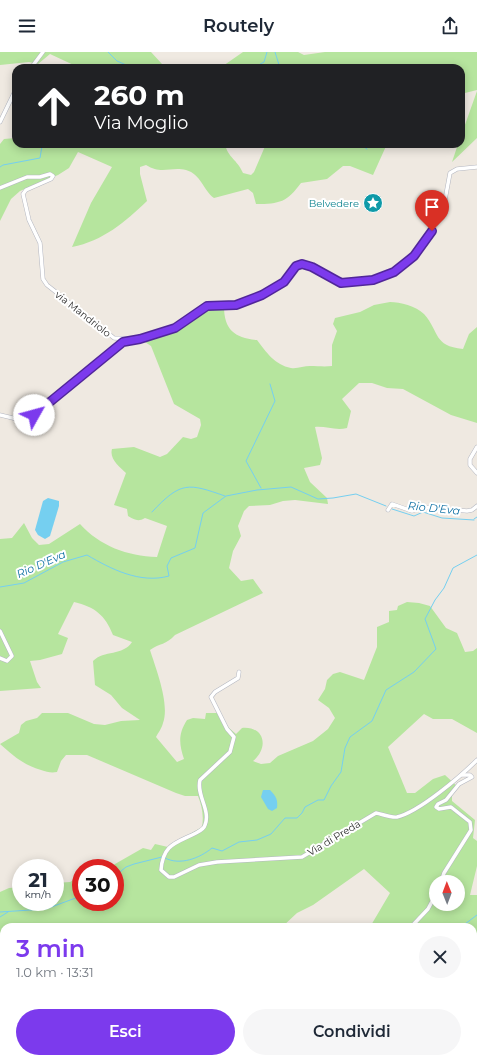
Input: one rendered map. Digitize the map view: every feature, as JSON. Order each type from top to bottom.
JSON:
[{"type":"street","points":[[34,64],[43,52]]},
{"type":"street","points":[[0,122],[12,97]]},
{"type":"street","points":[[0,414],[21,420],[34,415],[126,340],[140,339],[175,328],[207,306],[236,305],[262,295],[284,282],[296,266],[302,264],[312,267],[341,283],[373,280],[394,272],[414,256],[442,216],[450,172],[457,169],[477,167]]},
{"type":"street","name":"via Mandriolo","points":[[0,188],[28,177],[40,177],[50,174],[53,176],[51,179],[26,190],[23,194],[29,220],[40,243],[43,279],[57,294],[72,303],[86,317],[114,338],[126,340]]},
{"type":"street","points":[[477,447],[470,459],[470,465],[477,473]]},
{"type":"street","points":[[388,510],[392,504],[412,511],[423,507],[467,511],[472,510],[477,506]]},
{"type":"street","points":[[0,631],[12,656],[7,661],[0,658]]},
{"type":"street","name":"Via di Preda","points":[[239,672],[238,678],[214,692],[211,697],[227,729],[234,736],[230,752],[200,780],[198,791],[207,816],[205,825],[202,830],[170,846],[165,851],[161,870],[169,877],[174,877],[199,864],[302,857],[376,813],[395,817],[410,813],[462,775]]},
{"type":"street","points":[[462,775],[477,760]]},
{"type":"street","points":[[443,875],[472,830],[470,822],[451,807],[439,809],[436,807],[438,804],[446,800],[459,784],[472,777],[470,775],[462,775]]},
{"type":"street","points":[[415,923],[429,907]]},
{"type":"green space","points":[[0,52],[151,52],[162,64],[71,64],[50,54],[38,64],[29,62],[0,65]]},
{"type":"green space","points":[[243,52],[298,52],[304,55],[325,52],[477,52],[477,90],[465,93],[465,64],[226,64]]},
{"type":"green space","points":[[477,91],[477,138],[452,162],[457,148],[465,148],[465,125]]},
{"type":"green space","points":[[12,138],[12,148],[226,148],[243,173],[251,175],[254,172],[264,148],[385,148],[373,175],[350,166],[343,166],[327,179],[301,183],[287,198],[282,201],[271,203],[256,204],[253,193],[248,189],[214,198],[210,195],[199,179],[191,172],[181,169],[162,170],[146,165],[140,167],[140,174],[147,201],[113,230],[94,240],[72,247],[91,203],[112,167],[78,152],[69,168],[58,175],[20,191],[11,199],[0,221],[0,144],[4,139]]},
{"type":"green space","points":[[390,302],[408,305],[424,314],[438,337],[446,345],[463,349],[469,334],[477,327],[477,423],[451,415],[403,389],[387,388],[372,383],[359,383],[342,399],[351,411],[347,428],[339,429],[315,427],[322,458],[320,465],[304,468],[310,482],[327,498],[328,504],[295,500],[283,501],[270,505],[249,506],[244,511],[238,526],[241,536],[233,551],[229,568],[241,581],[253,579],[263,593],[175,635],[169,641],[150,650],[159,676],[165,706],[165,715],[161,729],[156,737],[177,762],[184,759],[180,739],[182,730],[187,720],[193,718],[205,719],[206,713],[218,713],[229,728],[236,734],[242,728],[256,730],[260,734],[263,744],[258,756],[253,761],[261,764],[270,763],[278,756],[313,741],[328,729],[335,718],[329,708],[318,700],[325,689],[327,680],[333,674],[340,672],[364,680],[377,647],[377,627],[389,622],[389,611],[397,610],[398,606],[407,602],[430,606],[446,628],[457,633],[465,652],[473,651],[477,648],[477,733],[452,719],[433,719],[424,714],[388,747],[407,793],[415,793],[433,779],[445,775],[458,787],[452,795],[452,801],[475,820],[473,838],[477,841],[477,866],[470,895],[477,895],[477,923],[372,923],[390,893],[364,869],[313,905],[297,913],[286,923],[0,923],[0,892],[12,888],[12,911],[64,911],[64,882],[72,881],[72,911],[124,911],[124,859],[143,848],[151,850],[155,844],[168,847],[202,827],[203,815],[198,796],[185,796],[176,793],[87,755],[66,755],[61,761],[57,772],[51,772],[34,768],[24,763],[0,744],[19,733],[21,725],[26,721],[37,718],[42,713],[68,713],[94,724],[105,725],[121,721],[140,720],[122,708],[111,695],[95,685],[93,661],[102,655],[124,649],[132,642],[113,635],[103,617],[93,609],[74,602],[58,634],[68,638],[62,654],[30,661],[37,682],[41,688],[0,691],[0,539],[12,538],[24,523],[32,538],[39,545],[49,544],[80,524],[88,532],[105,544],[135,555],[157,557],[167,526],[145,518],[140,520],[135,519],[128,516],[127,509],[114,505],[126,473],[112,456],[112,449],[134,447],[160,457],[167,454],[183,437],[191,439],[197,437],[201,425],[200,419],[174,404],[151,346],[142,340],[176,330],[208,307],[224,306],[226,321],[232,331],[237,335],[257,340],[271,357],[280,364],[291,368],[332,366],[332,345],[337,331],[333,324],[335,318],[360,312],[374,305]]},
{"type":"water","points":[[48,498],[59,501],[59,506],[50,536],[45,539],[38,535],[35,530],[43,501]]},
{"type":"water","points":[[263,790],[270,790],[276,798],[277,808],[272,811],[268,809],[261,797]]},
{"type":"waterway","points":[[108,52],[117,61],[124,64]]},
{"type":"waterway","points":[[260,64],[264,62],[267,52]]},
{"type":"waterway","points":[[275,52],[279,64]]},
{"type":"waterway","points":[[0,167],[3,165],[40,158],[42,148]]},
{"type":"waterway","points":[[261,488],[246,461],[275,401],[270,384]]},
{"type":"waterway","points":[[152,512],[170,495],[178,490],[186,488],[193,487],[225,496]]},
{"type":"waterway","name":"Rio D'Eva","points":[[0,587],[24,583],[63,562],[87,555],[116,570],[137,577],[158,578],[169,576],[167,566],[171,558],[195,548],[203,513],[226,496],[257,490],[291,487],[318,499],[356,494],[386,506]]},
{"type":"waterway","name":"Rio D'Eva","points":[[392,509],[414,516],[423,512],[442,518],[474,520]]},
{"type":"waterway","points":[[165,858],[177,861],[190,860],[202,855],[212,848],[222,851],[239,842],[257,840],[271,834],[285,818],[297,818],[305,807],[318,800],[324,800],[331,786],[341,772],[345,748],[350,737],[372,721],[386,690],[414,672],[436,649],[425,619],[435,600],[444,588],[453,568],[477,555]]},
{"type":"waterway","points":[[124,869],[134,864],[162,857]]},
{"type":"waterway","points":[[0,912],[46,909],[72,899]]},
{"type":"waterway","points":[[0,917],[8,912]]},
{"type":"waterway","points":[[466,923],[477,915]]},
{"type":"place","name":"Belvedere","points":[[373,203]]},
{"type":"route","points":[[34,415],[126,340],[140,339],[158,332],[175,328],[196,312],[207,306],[236,305],[262,295],[284,282],[296,266],[302,264],[312,267],[341,283],[373,280],[394,272],[414,256],[432,231]]}]
